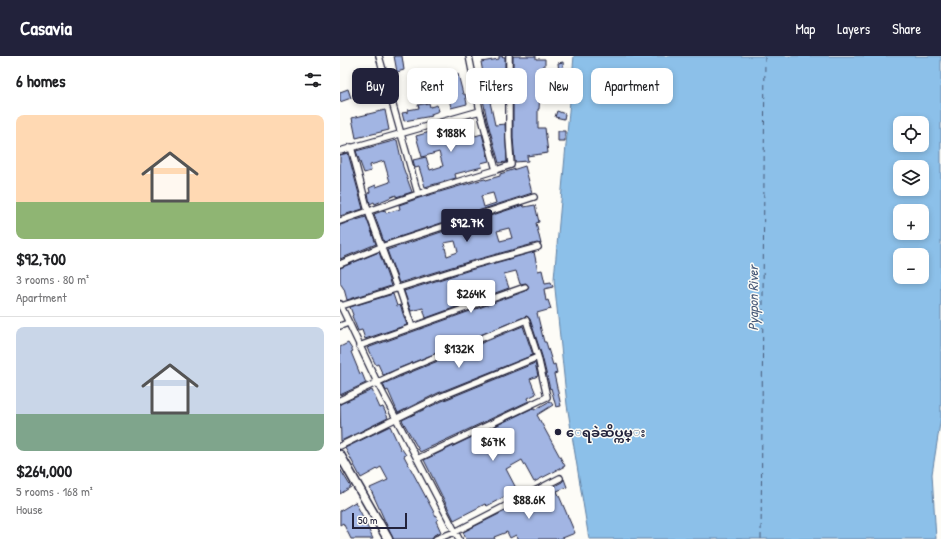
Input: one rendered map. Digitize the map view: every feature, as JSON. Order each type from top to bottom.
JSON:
[{"type":"main road","points":[[340,455],[388,539]]},
{"type":"street","points":[[379,56],[418,194]]},
{"type":"street","points":[[469,56],[480,111],[496,170]]},
{"type":"street","points":[[340,222],[418,194],[511,166],[509,138],[509,56]]},
{"type":"street","points":[[340,151],[480,111]]},
{"type":"street","points":[[351,147],[368,211],[412,327]]},
{"type":"street","points":[[340,264],[382,247],[534,198]]},
{"type":"street","points":[[459,539],[395,418],[340,305],[538,247]]},
{"type":"street","points":[[359,346],[525,287]]},
{"type":"street","points":[[340,400],[396,372],[526,320],[538,357],[547,397],[417,459]]},
{"type":"street","points":[[340,326],[348,322]]},
{"type":"street","points":[[340,446],[440,397],[538,357]]},
{"type":"street","points":[[436,539],[455,532],[560,478]]},
{"type":"water","name":"Pyapon River","points":[[574,56],[941,56],[941,417],[932,474],[936,539],[589,539],[567,405],[554,279],[570,104],[583,104],[583,68],[573,68]]},
{"type":"building","points":[[394,56],[402,56],[404,70],[399,71],[399,68],[396,68]]},
{"type":"building","points":[[499,56],[505,57],[505,68],[482,68],[481,62],[499,59]]},
{"type":"building","points":[[513,56],[536,56],[536,59],[545,59],[545,66],[543,66],[543,68],[535,68],[535,104],[539,104],[538,128],[545,128],[548,153],[527,156],[528,161],[515,162],[513,138],[513,104],[527,104],[527,68],[513,68]]},
{"type":"building","points":[[563,62],[564,68],[558,68],[558,63]]},
{"type":"building","points":[[458,74],[467,104],[451,108],[450,104],[458,104]]},
{"type":"building","points":[[348,89],[351,98],[340,102],[340,92]]},
{"type":"building","points":[[429,104],[430,107],[437,105],[439,111],[431,114],[432,116],[404,121],[402,113],[419,108],[418,105]]},
{"type":"building","points":[[484,104],[490,104],[495,125],[505,124],[507,162],[499,163]]},
{"type":"building","points":[[385,110],[389,130],[356,138],[352,118]]},
{"type":"building","points":[[557,111],[565,114],[564,119],[555,117]]},
{"type":"building","points":[[472,122],[475,136],[482,134],[489,161],[481,163],[482,167],[455,174],[456,178],[425,187],[419,167],[415,168],[413,160],[426,157],[430,170],[443,166],[439,152],[422,157],[416,136],[447,127]]},
{"type":"building","points":[[558,131],[565,131],[565,141],[558,141]]},
{"type":"building","points":[[397,140],[403,167],[412,192],[396,197],[396,195],[375,204],[374,202],[370,204],[368,193],[370,192],[369,188],[390,182],[384,161],[370,165],[371,171],[364,173],[356,151]]},
{"type":"building","points":[[348,153],[363,209],[340,216],[340,155]]},
{"type":"building","points":[[525,166],[532,193],[384,242],[374,214],[385,210],[386,213],[400,209],[399,205],[419,198],[477,181],[500,176],[500,174]],"holes":[[[493,193],[496,203],[484,207],[481,196]]]},
{"type":"building","points":[[523,205],[524,207],[535,205],[539,222],[536,223],[541,244],[537,243],[399,283],[387,250]],"holes":[[[509,228],[512,238],[500,241],[497,231]],[[455,241],[458,252],[447,256],[444,243]]]},
{"type":"building","points":[[366,217],[376,244],[340,259],[340,225]]},
{"type":"building","points":[[379,252],[391,286],[347,300],[344,289],[340,283],[340,268]]},
{"type":"building","points":[[534,252],[538,271],[542,270],[545,283],[551,282],[553,287],[544,289],[546,301],[548,300],[551,309],[537,313],[544,342],[546,342],[553,365],[555,364],[557,373],[554,374],[561,406],[556,407],[542,356],[530,319],[527,316],[383,375],[378,364],[376,365],[367,348],[526,291],[529,287],[526,283],[520,284],[516,271],[504,274],[509,288],[426,318],[423,308],[411,311],[404,291]]},
{"type":"building","points":[[393,294],[397,306],[400,305],[407,325],[365,339],[362,330],[358,331],[350,307]]},
{"type":"building","points":[[523,326],[533,355],[438,393],[398,413],[388,390],[386,391],[383,384]]},
{"type":"building","points":[[348,343],[353,351],[351,352],[360,374],[362,373],[366,383],[340,395],[340,347]]},
{"type":"building","points":[[535,363],[538,376],[530,379],[536,394],[528,398],[529,401],[420,452],[402,420],[442,401]]},
{"type":"building","points":[[372,390],[380,408],[383,407],[388,418],[341,441],[340,404]]},
{"type":"building","points":[[550,401],[553,405],[537,415],[565,466],[534,482],[522,460],[506,469],[517,490],[487,506],[485,504],[454,520],[424,460],[533,408],[534,410]]},
{"type":"building","points":[[390,426],[438,520],[436,521],[441,532],[434,535],[432,539],[393,539],[370,488],[388,480],[381,467],[361,478],[345,448]]},
{"type":"building","points":[[340,469],[351,487],[340,494]]},
{"type":"building","points":[[564,479],[567,487],[557,491],[575,533],[560,539],[517,539],[516,535],[510,538],[507,532],[494,537],[495,539],[466,539],[463,532],[545,492],[562,482]]},
{"type":"building","points":[[355,502],[373,539],[351,539],[343,523],[340,525],[340,511]]},
{"type":"ferry route","points":[[761,539],[765,56]]},
{"type":"place","name":"ေရခဲဆိပ္ကမ္း","points":[[558,432]]}]
